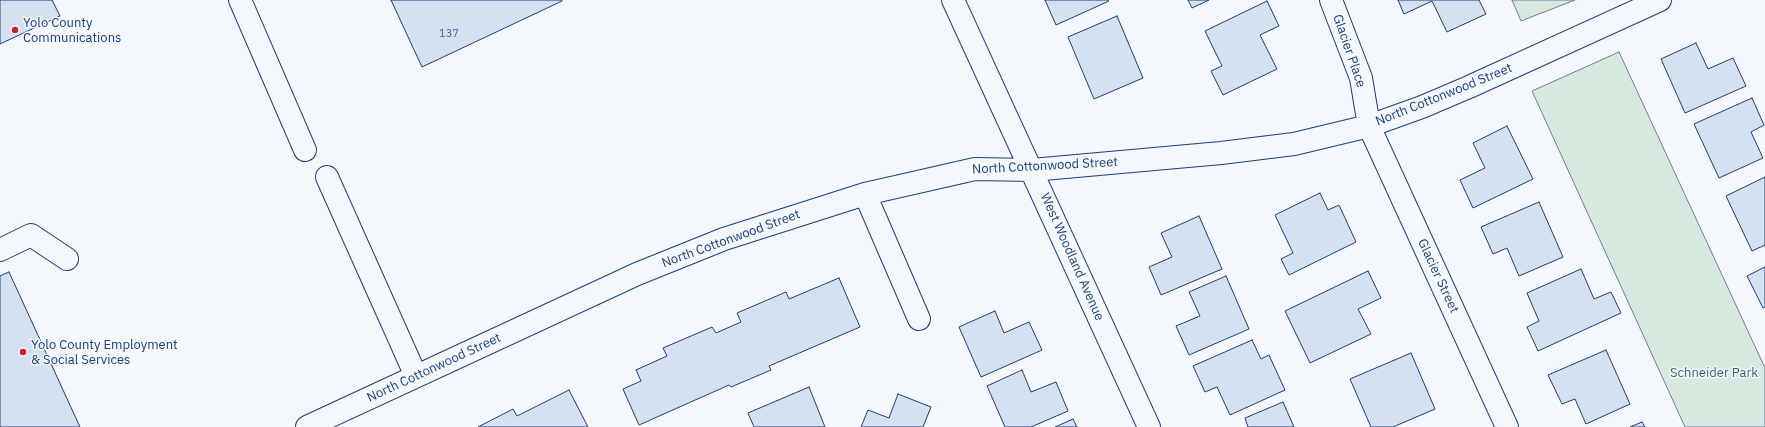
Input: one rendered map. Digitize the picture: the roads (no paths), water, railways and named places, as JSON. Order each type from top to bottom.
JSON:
[{"type":"street","points":[[240,0],[305,150]]},
{"type":"street","name":"West Woodland Avenue","points":[[953,0],[1149,427]]},
{"type":"street","name":"Glacier Place","points":[[1331,0],[1361,78],[1369,126]]},
{"type":"street","name":"North Cottonwood Street","points":[[307,427],[644,272],[724,239],[864,194],[975,169],[1032,170],[1221,153],[1294,144],[1369,126],[1422,107],[1469,87],[1660,0]]},
{"type":"street","name":"Glacier Street","points":[[1369,126],[1507,427]]},
{"type":"street","points":[[326,177],[416,376]]},
{"type":"street","points":[[864,194],[919,319]]},
{"type":"street","points":[[0,250],[31,235],[67,259]]},
{"type":"place","name":"Yolo County Communications","points":[[15,30]]},
{"type":"place","name":"Yolo County Employment & Social Services","points":[[23,352]]},
{"type":"park label","name":"Schneider Park","points":[[1714,373]]}]
